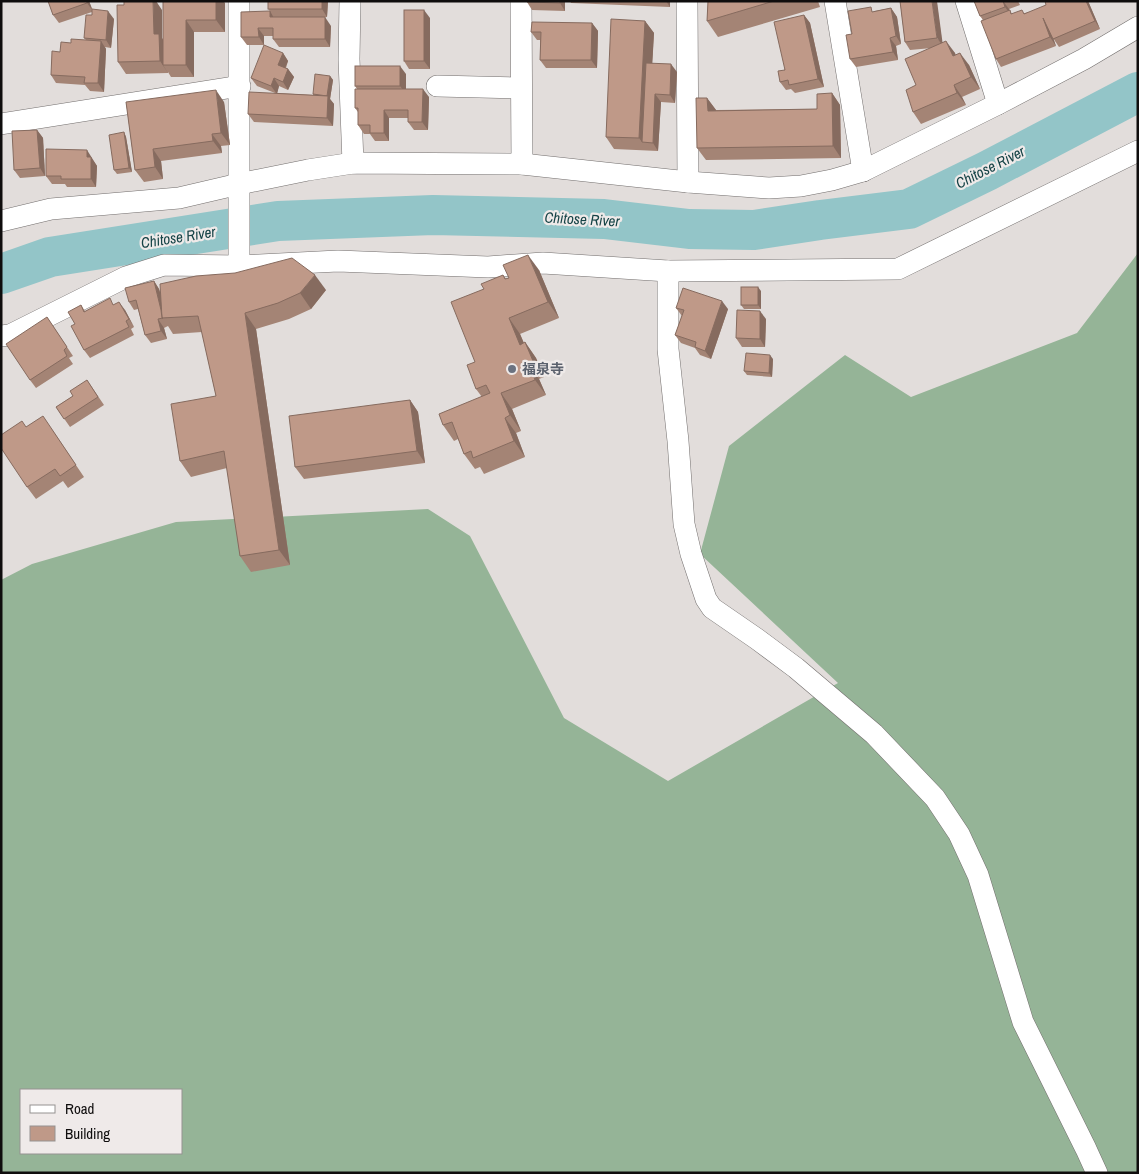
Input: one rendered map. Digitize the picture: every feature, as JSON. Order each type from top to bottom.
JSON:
[{"type":"street","points":[[239,1],[239,266]]},
{"type":"street","points":[[350,1],[349,60],[353,163]]},
{"type":"street","points":[[521,1],[522,164]]},
{"type":"street","points":[[687,1],[688,182]]},
{"type":"street","points":[[835,1],[863,171]]},
{"type":"street","points":[[966,1],[998,104]]},
{"type":"street","points":[[1,221],[51,209],[179,198],[239,190],[308,170],[353,163],[522,164],[688,182],[769,188],[801,186],[863,171],[1084,59],[1138,27]]},
{"type":"street","points":[[1,124],[240,86]]},
{"type":"street","points":[[437,86],[521,88]]},
{"type":"street","points":[[1,336],[10,334],[126,277],[164,265],[239,266],[338,261],[488,267],[543,263],[668,272],[898,269],[1138,151]]},
{"type":"street","points":[[668,272],[668,349],[678,440],[684,524],[691,554],[706,600],[712,608],[757,638],[796,668],[867,728],[934,798],[959,834],[978,875],[1023,1022],[1097,1173]]},
{"type":"green space","points":[[1138,253],[1138,1173],[1,1173],[1,580],[32,564],[176,522],[428,509],[470,536],[564,718],[668,781],[838,683],[700,554],[729,446],[845,355],[911,397],[1077,333]]},
{"type":"building","points":[[48,1],[87,1],[87,3],[53,15]]},
{"type":"building","points":[[124,1],[153,1],[154,34],[159,34],[160,61],[118,62],[117,5],[124,5]]},
{"type":"building","points":[[163,1],[216,1],[216,20],[186,20],[186,65],[163,65]]},
{"type":"building","points":[[268,1],[322,1],[322,9],[268,9]]},
{"type":"building","points":[[560,1],[560,3],[527,2]]},
{"type":"building","points":[[708,1],[774,1],[707,21]]},
{"type":"building","points":[[900,1],[932,1],[937,38],[905,42]]},
{"type":"building","points":[[974,1],[1003,1],[1005,7],[980,16]]},
{"type":"building","points":[[1045,1],[1086,1],[1095,21],[1053,39],[1043,18],[1050,37],[996,59],[981,21],[1010,10],[1011,14],[1022,10],[1024,14],[1046,5]]},
{"type":"building","points":[[871,7],[872,12],[891,8],[896,36],[890,38],[893,52],[850,59],[846,35],[852,34],[848,11]]},
{"type":"building","points":[[92,9],[108,11],[106,40],[84,38],[86,15],[92,15]]},
{"type":"building","points":[[404,10],[424,10],[424,61],[404,61]]},
{"type":"building","points":[[270,11],[270,17],[325,17],[325,39],[273,39],[273,28],[258,28],[259,37],[241,37],[241,12]]},
{"type":"building","points":[[804,15],[818,79],[789,85],[788,80],[780,82],[778,71],[785,70],[774,22]]},
{"type":"building","points":[[611,19],[645,21],[639,138],[606,137]]},
{"type":"building","points":[[532,22],[592,23],[591,60],[540,60],[541,32],[531,32]]},
{"type":"building","points":[[71,39],[101,41],[98,83],[84,83],[85,77],[51,75],[52,51],[60,52],[61,42],[71,43]]},
{"type":"building","points":[[946,41],[953,56],[960,53],[971,77],[954,85],[957,93],[913,112],[906,90],[916,85],[905,59]]},
{"type":"building","points":[[264,45],[283,53],[278,65],[288,69],[283,82],[274,78],[271,86],[251,78]]},
{"type":"building","points":[[646,63],[671,64],[670,95],[655,94],[653,143],[642,142]]},
{"type":"building","points":[[355,66],[400,66],[400,86],[355,86]]},
{"type":"building","points":[[315,74],[330,76],[327,96],[313,94]]},
{"type":"building","points":[[355,89],[423,89],[422,122],[408,122],[408,110],[384,110],[384,133],[370,133],[370,125],[358,125],[358,108],[355,108]]},
{"type":"building","points":[[216,90],[221,133],[212,134],[213,141],[153,149],[155,167],[135,170],[126,102]]},
{"type":"building","points":[[249,92],[328,96],[327,118],[248,114]]},
{"type":"building","points":[[832,93],[833,146],[697,148],[696,98],[707,98],[708,111],[817,109],[817,94]]},
{"type":"building","points":[[37,130],[40,168],[14,170],[12,131]]},
{"type":"building","points":[[124,132],[129,168],[114,170],[109,135]]},
{"type":"building","points":[[46,149],[87,150],[87,157],[91,157],[91,179],[61,179],[61,176],[46,176]]},
{"type":"building","name":"福泉寺","points":[[528,255],[548,302],[509,318],[520,345],[525,342],[533,361],[528,363],[535,380],[501,393],[510,415],[505,418],[514,441],[473,458],[471,451],[464,454],[452,422],[443,425],[439,414],[490,393],[486,385],[476,389],[467,365],[475,362],[451,302],[484,289],[481,284],[503,275],[505,279],[509,278],[503,265]]},
{"type":"building","points":[[292,258],[315,275],[300,293],[278,303],[245,313],[279,550],[240,556],[224,451],[180,461],[171,404],[216,396],[198,316],[162,318],[160,284],[196,276],[235,273]]},
{"type":"building","points":[[154,281],[163,318],[158,319],[161,331],[145,335],[136,300],[129,302],[125,288]]},
{"type":"building","points":[[741,287],[758,287],[758,305],[741,305]]},
{"type":"building","points":[[683,288],[722,301],[705,351],[695,347],[696,342],[675,335],[684,310],[676,308]]},
{"type":"building","points":[[110,298],[113,305],[119,302],[129,319],[126,321],[129,327],[84,350],[71,326],[75,324],[68,312],[81,305],[84,312]]},
{"type":"building","points":[[737,310],[760,311],[760,339],[736,338]]},
{"type":"building","points":[[47,317],[67,347],[64,350],[67,356],[30,380],[6,344]]},
{"type":"building","points":[[746,353],[770,355],[769,373],[744,371]]},
{"type":"building","points":[[87,380],[98,397],[64,419],[56,407],[73,396],[70,391]]},
{"type":"building","points":[[410,400],[417,451],[295,467],[289,416]]},
{"type":"building","points":[[43,416],[76,465],[60,476],[55,469],[27,487],[1,448],[1,435],[22,421],[26,427]]},
{"type":"waterway","name":"Chitose River","points":[[1,274],[50,257],[278,221],[433,215],[604,219],[689,229],[754,230],[909,209],[987,171],[1138,92]]},
{"type":"place","name":"福泉寺","points":[[512,369]]}]
